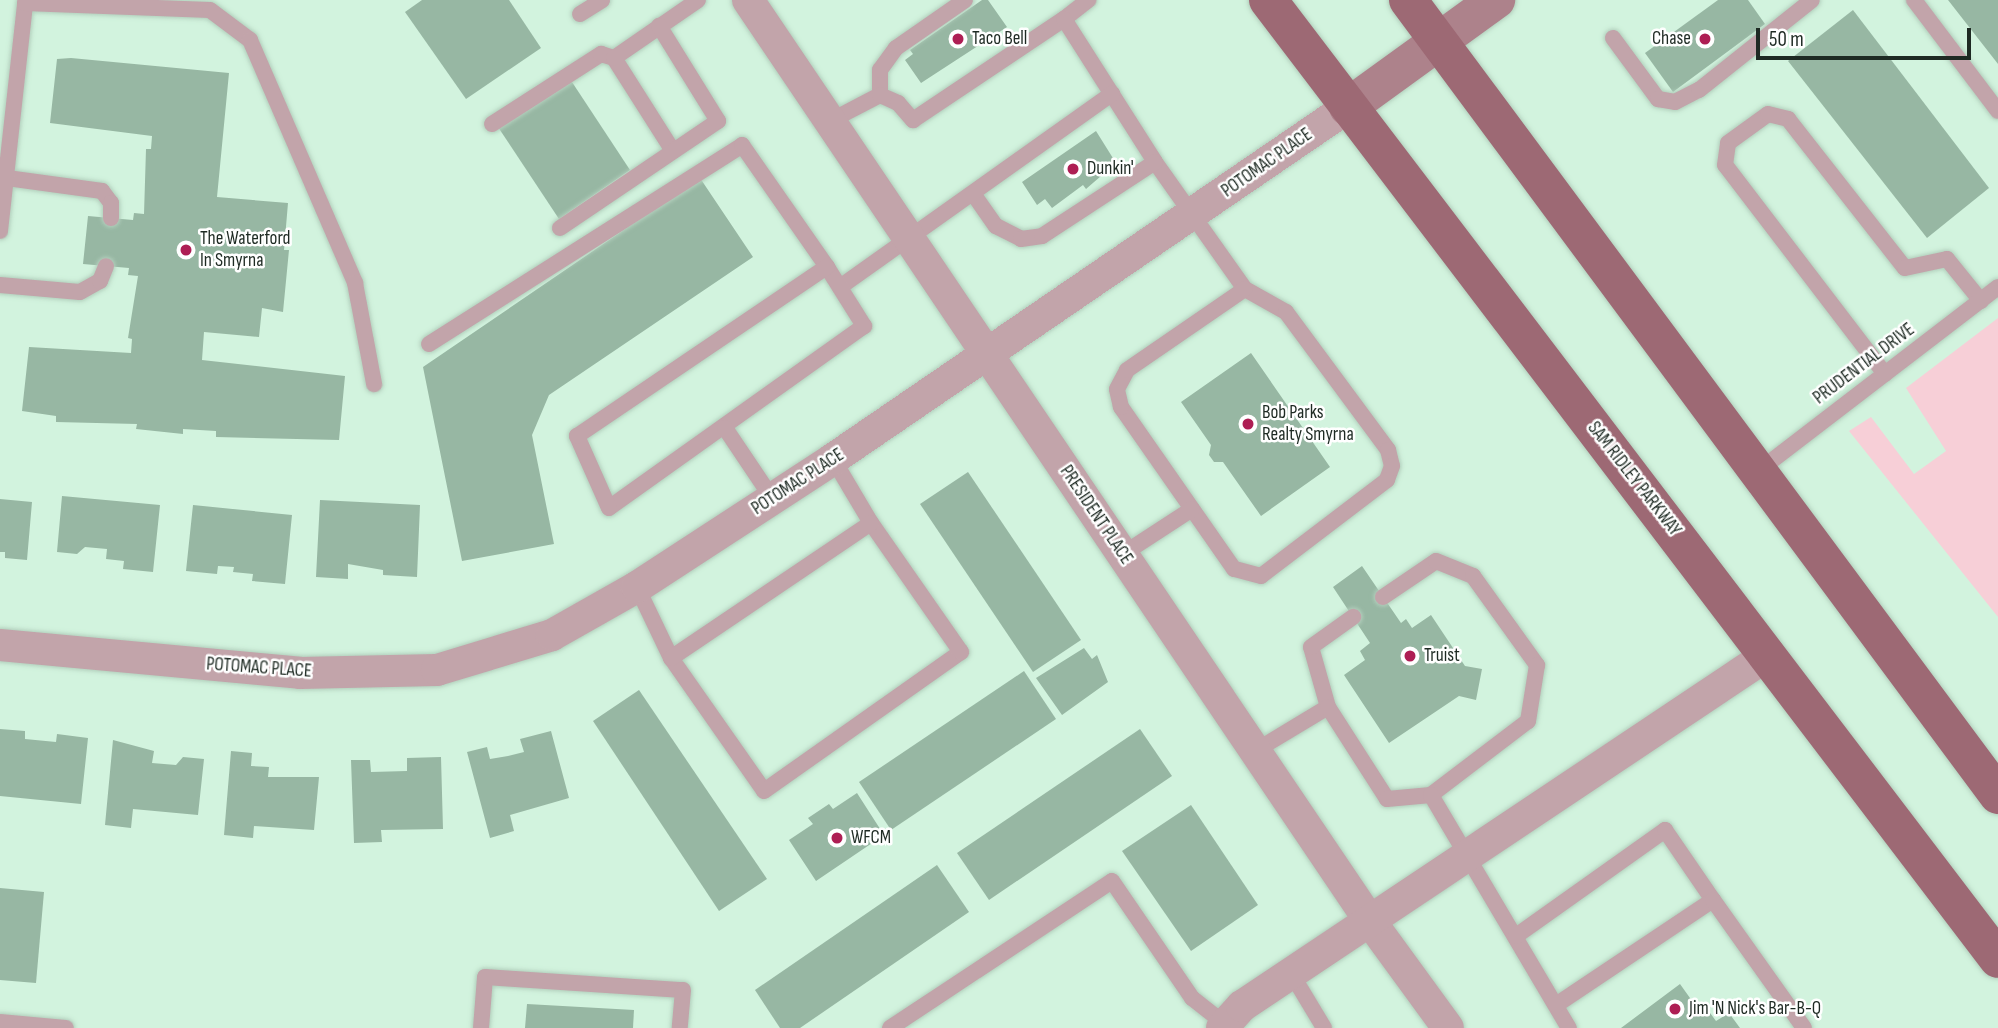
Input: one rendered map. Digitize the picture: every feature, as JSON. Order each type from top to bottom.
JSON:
[{"type":"main road","name":"SAM RIDLEY PARKWAY","points":[[1268,0],[1769,654],[1998,959]]},
{"type":"main road","points":[[1408,0],[1755,473],[1998,795]]},
{"type":"street","name":"PRESIDENT PLACE","points":[[748,0],[1370,921],[1448,1028]]},
{"type":"street","name":"POTOMAC PLACE","points":[[0,645],[300,673],[437,670],[552,635],[637,587],[988,355],[1348,107],[1496,0]]},
{"type":"street","points":[[1224,1026],[1242,1006],[1769,654]]},
{"type":"lane","points":[[580,14],[602,0]]},
{"type":"lane","points":[[614,58],[698,0]]},
{"type":"lane","points":[[880,94],[880,71],[896,48],[965,0]]},
{"type":"lane","points":[[880,94],[898,103],[913,120],[1088,0]]},
{"type":"lane","points":[[1613,38],[1658,99],[1675,102],[1699,90],[1812,0]]},
{"type":"lane","points":[[1914,0],[1998,111]]},
{"type":"lane","points":[[0,238],[25,3],[210,10],[250,40],[256,52],[355,283],[374,384]]},
{"type":"lane","points":[[1064,19],[1155,162],[1245,289],[1286,312],[1388,450],[1392,466],[1387,480],[1280,566],[1261,576],[1234,569],[1121,407],[1117,389],[1127,370],[1245,289]]},
{"type":"lane","points":[[560,228],[718,121],[659,26]]},
{"type":"lane","points":[[492,124],[601,54],[614,58],[673,151]]},
{"type":"lane","points":[[830,121],[880,94]]},
{"type":"lane","points":[[840,288],[1112,94]]},
{"type":"lane","points":[[1885,374],[1725,165],[1728,143],[1769,114],[1788,118],[1905,268],[1947,258],[1981,301]]},
{"type":"lane","points":[[429,344],[742,145],[827,267],[864,326],[725,429],[609,508],[577,436],[827,267]]},
{"type":"lane","points":[[974,195],[996,226],[1021,239],[1042,236],[1155,162]]},
{"type":"lane","points":[[7,178],[102,191],[111,203],[111,218]]},
{"type":"lane","points":[[0,285],[80,292],[100,281],[106,266]]},
{"type":"lane","name":"PRUDENTIAL DRIVE","points":[[1755,473],[1998,288]]},
{"type":"lane","points":[[725,429],[772,498]]},
{"type":"lane","points":[[637,587],[671,658],[764,791],[961,652],[871,523],[833,459]]},
{"type":"lane","points":[[1123,554],[1192,509]]},
{"type":"lane","points":[[671,658],[871,523]]},
{"type":"lane","points":[[1353,617],[1311,647],[1328,707],[1387,799],[1431,795],[1528,721],[1537,665],[1473,576],[1436,561],[1383,597]]},
{"type":"lane","points":[[1255,751],[1328,707]]},
{"type":"lane","points":[[1431,795],[1569,1028]]},
{"type":"lane","points":[[1516,936],[1665,830],[1804,1028]]},
{"type":"lane","points":[[890,1028],[1112,881],[1192,998],[1224,1026]]},
{"type":"lane","points":[[1556,1005],[1713,900]]},
{"type":"lane","points":[[1291,973],[1324,1028]]},
{"type":"lane","points":[[481,1028],[485,977],[683,990],[680,1028]]},
{"type":"lane","points":[[0,1022],[66,1028]]},
{"type":"shaded area","points":[[1998,318],[1998,617],[1849,431],[1871,417],[1914,474],[1946,451],[1906,388]]},
{"type":"building","points":[[422,0],[509,0],[541,48],[466,99],[405,12]]},
{"type":"building","name":"Taco Bell","points":[[982,0],[988,0],[1007,27],[921,83],[905,60],[913,54],[910,50]]},
{"type":"building","name":"Chase","points":[[1718,0],[1748,0],[1765,24],[1673,92],[1645,53]]},
{"type":"building","points":[[1948,0],[1998,0],[1998,64]]},
{"type":"building","points":[[1853,10],[1989,188],[1927,238],[1788,61]]},
{"type":"building","name":"The Waterford In Smyrna","points":[[71,58],[229,73],[217,197],[288,203],[284,250],[289,250],[283,312],[262,308],[259,337],[204,332],[202,360],[345,376],[339,440],[216,437],[216,431],[183,429],[183,434],[136,429],[137,424],[56,422],[56,416],[22,411],[29,347],[131,353],[132,339],[128,338],[138,276],[128,275],[129,268],[83,264],[88,216],[133,220],[134,213],[144,214],[146,149],[151,149],[152,136],[50,123],[57,59]]},
{"type":"building","points":[[570,79],[630,170],[559,219],[498,127]]},
{"type":"building","name":"Dunkin'","points":[[1096,131],[1116,163],[1086,189],[1083,185],[1052,208],[1045,199],[1037,205],[1022,182]]},
{"type":"building","points":[[700,178],[753,257],[549,395],[532,435],[554,544],[462,561],[423,367]]},
{"type":"building","name":"Bob Parks Realty Smyrna","points":[[1251,353],[1330,467],[1261,516],[1223,462],[1214,462],[1209,455],[1211,445],[1181,402]]},
{"type":"building","points":[[968,472],[1081,640],[1033,672],[920,504]]},
{"type":"building","points":[[62,496],[160,505],[153,572],[123,569],[124,561],[106,559],[107,549],[85,547],[77,554],[57,552]]},
{"type":"building","points":[[0,499],[32,502],[27,560],[5,558],[5,552],[0,552]]},
{"type":"building","points":[[320,500],[420,505],[417,577],[383,575],[383,570],[348,564],[348,579],[316,577]]},
{"type":"building","points":[[193,505],[292,515],[285,584],[252,581],[253,574],[233,572],[234,567],[218,566],[217,574],[186,571]]},
{"type":"building","name":"Truist","points":[[1362,566],[1401,623],[1406,619],[1412,628],[1431,615],[1465,666],[1482,669],[1476,700],[1459,696],[1389,743],[1344,675],[1365,660],[1360,651],[1370,643],[1333,587]]},
{"type":"building","points":[[1084,648],[1092,659],[1097,655],[1108,682],[1062,715],[1036,678]]},
{"type":"building","points":[[1024,671],[1056,719],[891,830],[859,782]]},
{"type":"building","points":[[639,690],[767,879],[719,911],[593,721]]},
{"type":"building","points":[[0,729],[25,731],[25,739],[56,742],[57,734],[88,738],[81,804],[0,796]]},
{"type":"building","points":[[1140,729],[1172,776],[989,900],[957,853]]},
{"type":"building","points":[[551,731],[569,798],[510,815],[514,831],[490,838],[467,752],[487,747],[490,759],[524,752],[520,739]]},
{"type":"building","points":[[113,740],[154,751],[152,763],[176,765],[183,757],[204,759],[198,815],[133,809],[131,828],[105,825]]},
{"type":"building","points":[[231,751],[252,753],[251,766],[269,767],[268,777],[319,777],[314,830],[254,826],[253,838],[224,835]]},
{"type":"building","points":[[441,757],[443,829],[381,830],[382,842],[354,843],[351,760],[370,760],[371,772],[407,771],[407,758]]},
{"type":"building","name":"WFCM","points":[[857,793],[884,835],[816,881],[789,840],[813,824],[808,818],[829,804],[833,809]]},
{"type":"building","points":[[1191,805],[1258,905],[1191,951],[1122,851]]},
{"type":"building","points":[[937,865],[969,912],[800,1028],[780,1028],[755,990]]},
{"type":"building","points":[[0,888],[44,892],[36,983],[0,980]]},
{"type":"building","name":"Jim 'N Nick's Bar-B-Q","points":[[1680,984],[1695,1005],[1702,1002],[1716,1021],[1729,1013],[1740,1028],[1621,1028]]},
{"type":"building","points":[[527,1004],[634,1010],[633,1028],[525,1028]]},
{"type":"place","name":"Taco Bell","points":[[958,39]]},
{"type":"place","name":"Chase","points":[[1705,39]]},
{"type":"place","name":"Dunkin'","points":[[1073,169]]},
{"type":"place","name":"The Waterford In Smyrna","points":[[186,250]]},
{"type":"place","name":"Bob Parks Realty Smyrna","points":[[1248,424]]},
{"type":"place","name":"Truist","points":[[1410,656]]},
{"type":"place","name":"WFCM","points":[[837,838]]},
{"type":"place","name":"Jim 'N Nick's Bar-B-Q","points":[[1675,1009]]}]
